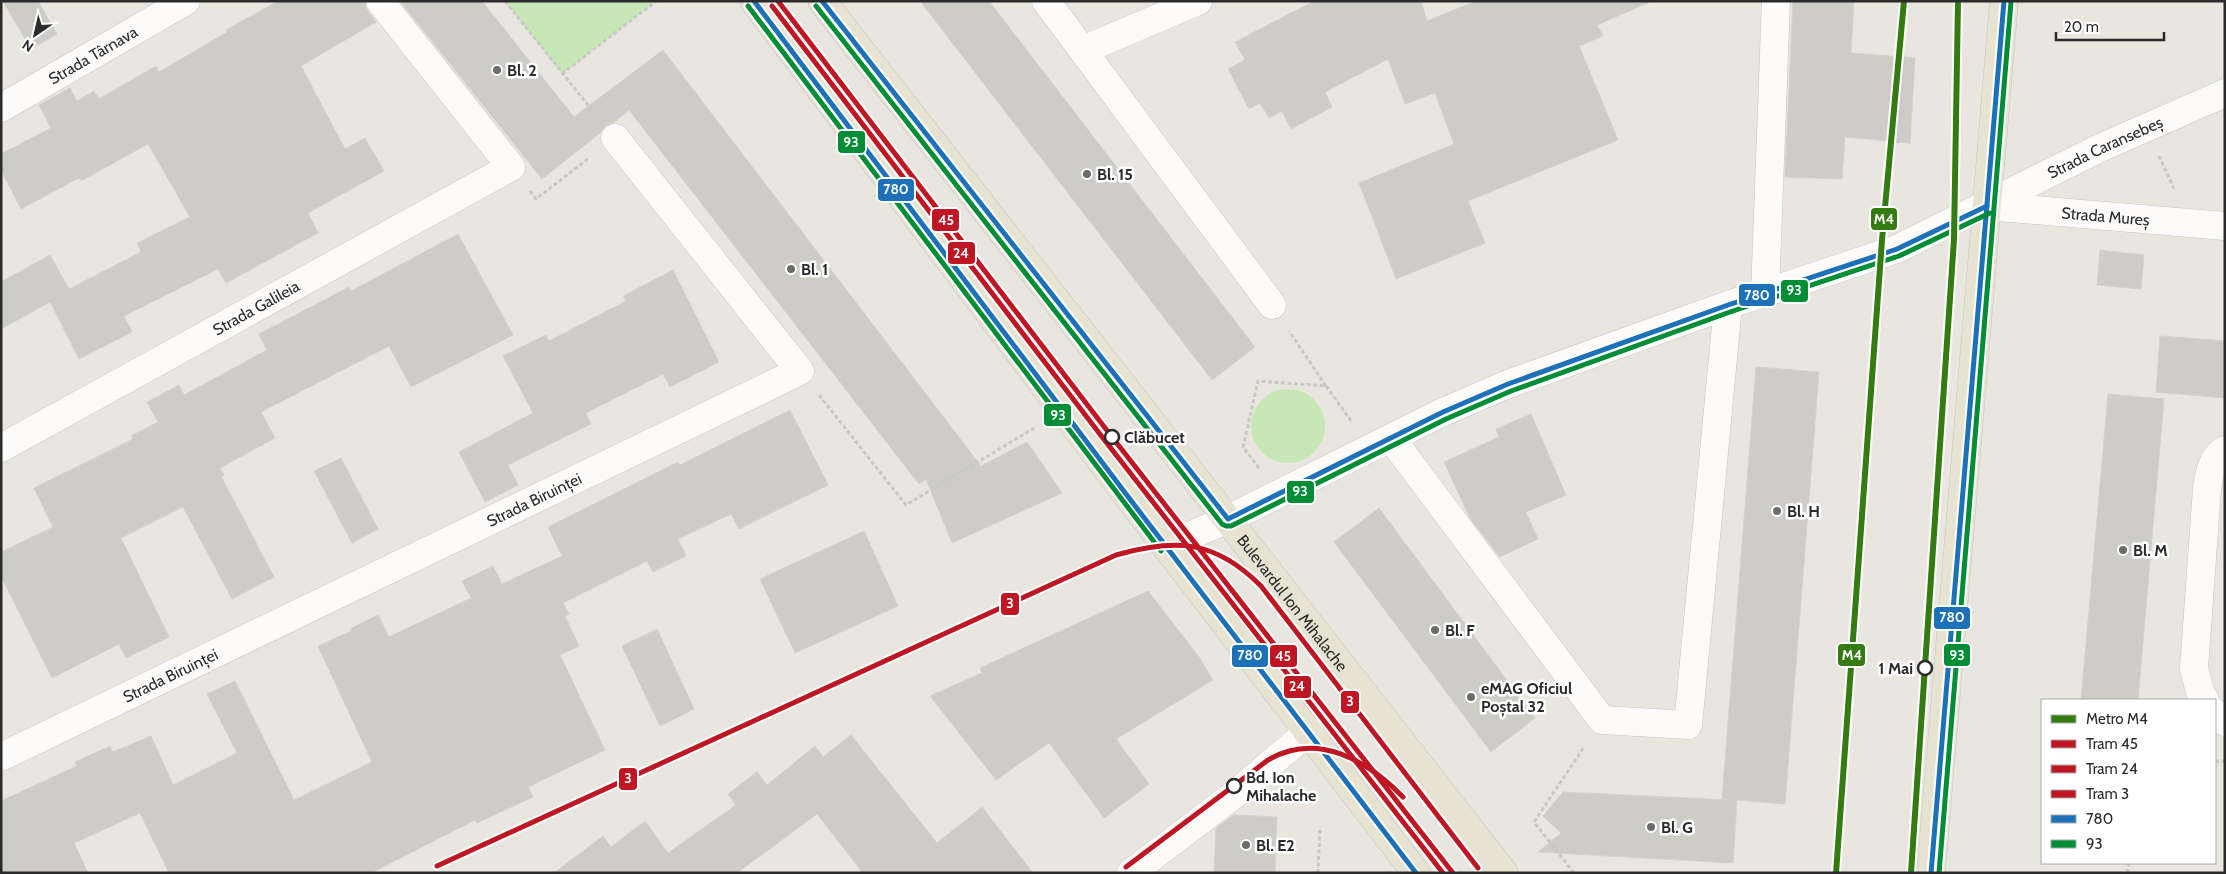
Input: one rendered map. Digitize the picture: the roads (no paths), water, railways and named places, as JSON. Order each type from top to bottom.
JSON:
[{"type":"main road","points":[[754,1],[1126,494],[1416,873]]},
{"type":"main road","name":"Bulevardul Ion Mihalache","points":[[822,1],[1504,873]]},
{"type":"main road","points":[[1931,873],[2004,1]]},
{"type":"street","name":"Strada Târnava","points":[[1,108],[186,1]]},
{"type":"street","name":"Strada Galileia","points":[[1,448],[511,167],[380,1]]},
{"type":"street","points":[[1046,1],[1272,305]]},
{"type":"street","points":[[1083,50],[1198,1]]},
{"type":"street","points":[[1765,293],[1776,1]]},
{"type":"street","name":"Strada Caransebeș","points":[[1228,519],[1391,438],[1508,384],[1728,305],[1897,248],[1987,206],[2093,152],[2225,93]]},
{"type":"street","name":"Strada Biruinței","points":[[1,757],[800,371],[615,138]]},
{"type":"street","name":"Strada Mureș","points":[[1987,206],[2225,226]]},
{"type":"street","points":[[1391,438],[1602,720],[1688,725],[1728,305]]},
{"type":"street","points":[[2204,699],[2200,692],[2194,668],[2207,489],[2210,469],[2220,453],[2225,450]]},
{"type":"street","points":[[1167,546],[1228,519]]},
{"type":"street","points":[[1131,873],[1235,794],[1309,731]]},
{"type":"metro line","name":"M4","points":[[1836,873],[1882,240],[1904,1]]},
{"type":"metro line","name":"M4","points":[[1911,873],[1954,239],[1958,1]]},
{"type":"tram line","name":"45","points":[[778,1],[1112,437],[1453,873]]},
{"type":"tram line","name":"24","points":[[772,6],[1106,442],[1443,873]]},
{"type":"tram line","name":"3","points":[[437,866],[1116,555],[1158,546],[1177,545],[1211,551],[1228,559],[1261,586],[1478,868]]},
{"type":"tram line","name":"3","points":[[1126,867],[1268,760],[1287,752],[1305,748],[1323,749],[1341,754],[1374,772],[1403,797]]},
{"type":"place","name":"Bl. 2","points":[[497,70]]},
{"type":"place","name":"Bl. 15","points":[[1087,174]]},
{"type":"place","name":"Bl. 1","points":[[791,269]]},
{"type":"place","name":"Clăbucet","points":[[1112,437]]},
{"type":"place","name":"Bl. H","points":[[1777,511]]},
{"type":"place","name":"Bl. M","points":[[2123,550]]},
{"type":"place","name":"Bl. F","points":[[1435,630]]},
{"type":"place","name":"1 Mai","points":[[1925,668]]},
{"type":"place","name":"eMAG Oficiul Poștal 32","points":[[1471,697]]},
{"type":"place","name":"Bd. Ion Mihalache","points":[[1234,786]]},
{"type":"place","name":"Bl. G","points":[[1651,827]]},
{"type":"place","name":"Bl. E2","points":[[1246,845]]}]
